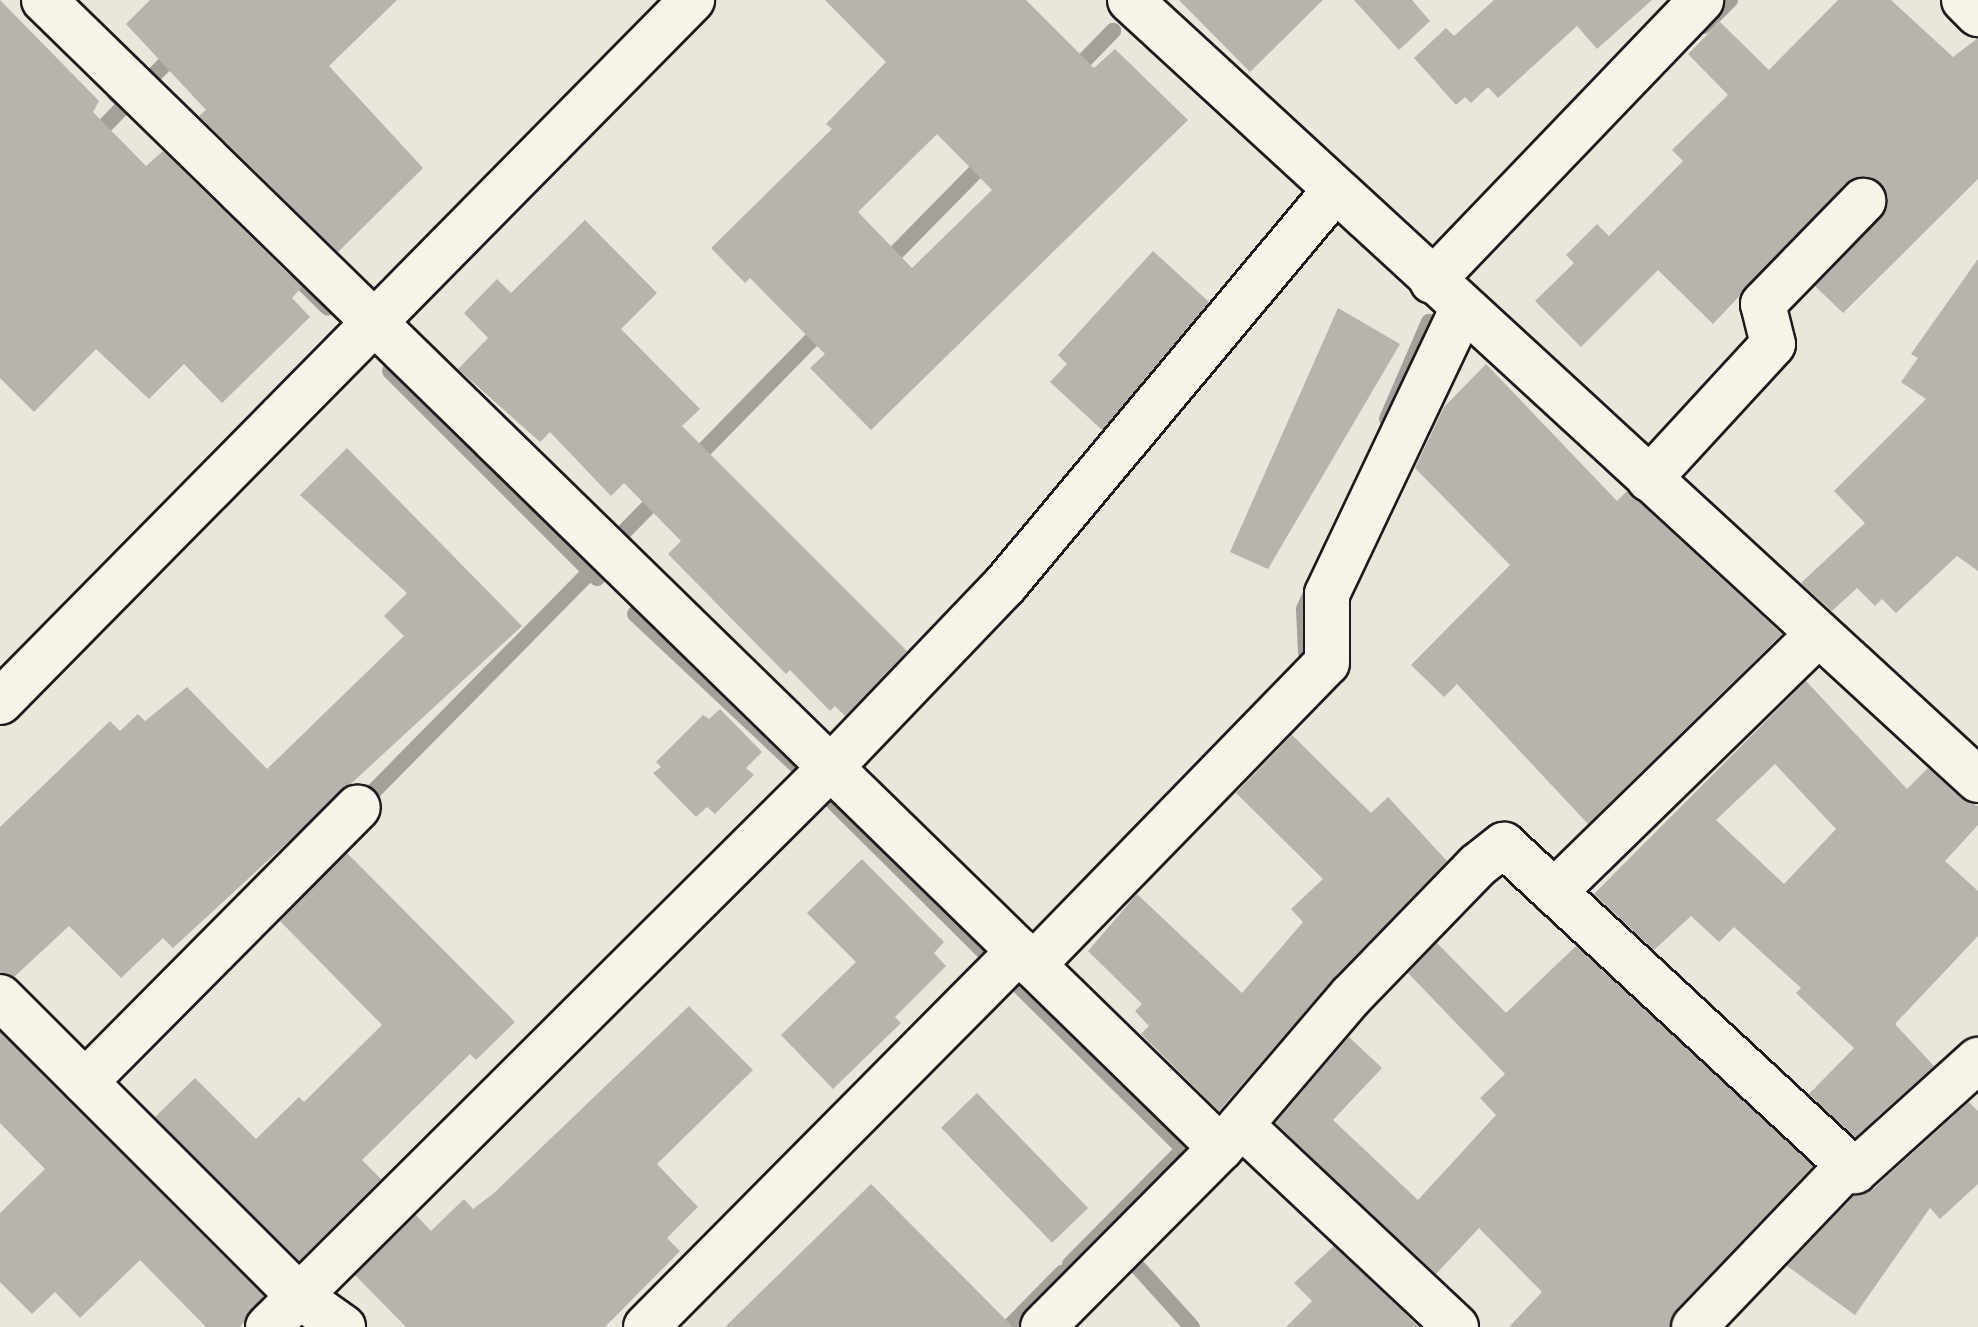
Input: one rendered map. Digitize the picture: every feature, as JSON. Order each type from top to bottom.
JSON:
[{"type":"street","points":[[44,0],[1026,958],[1456,1327]]},
{"type":"street","points":[[0,702],[692,0]]},
{"type":"street","points":[[646,1327],[1327,663],[1327,594],[1447,295],[1701,0]]},
{"type":"street","points":[[1964,0],[1978,14]]},
{"type":"street","points":[[1147,5],[1447,295],[1818,634],[1972,759]]},
{"type":"street","points":[[268,1327],[830,768],[1005,585],[1335,190]]},
{"type":"street","points":[[1649,479],[1773,344],[1763,304],[1863,201]]},
{"type":"street","points":[[1554,892],[1818,634]]},
{"type":"street","points":[[85,1082],[358,807]]},
{"type":"street","points":[[1043,1327],[1231,1136],[1351,996],[1478,865],[1504,845],[1855,1171],[1978,1060]]},
{"type":"street","points":[[0,997],[299,1296],[343,1327]]},
{"type":"street","points":[[1694,1327],[1849,1165]]},
{"type":"building","points":[[0,0],[99,101],[93,112],[146,166],[163,151],[302,287],[292,298],[310,317],[222,403],[184,364],[149,399],[96,349],[34,412],[0,378]]},
{"type":"building","points":[[150,0],[397,0],[329,66],[423,168],[338,252],[199,116],[206,110],[126,24]]},
{"type":"building","points":[[825,0],[1026,0],[1094,68],[1115,49],[1188,120],[871,430],[810,368],[825,354],[750,278],[745,283],[711,248],[832,129],[826,124],[886,62]],"holes":[[[937,134],[992,190],[912,268],[858,212]]]},
{"type":"building","points":[[1179,0],[1323,0],[1250,72]]},
{"type":"building","points":[[1354,0],[1412,0],[1430,21],[1399,50]]},
{"type":"building","points":[[1494,0],[1652,0],[1597,49],[1577,26],[1498,98],[1488,87],[1471,103],[1465,97],[1456,105],[1414,58],[1446,28],[1454,36]]},
{"type":"building","points":[[1838,0],[1891,0],[1953,57],[1978,38],[1978,179],[1843,313],[1815,286],[1887,208],[1881,184],[1868,177],[1845,184],[1713,324],[1658,270],[1581,347],[1535,301],[1574,263],[1566,255],[1597,224],[1609,236],[1683,161],[1672,150],[1728,95],[1688,54],[1720,22],[1769,70]]},
{"type":"building","points":[[585,220],[657,293],[621,329],[700,409],[682,426],[907,651],[845,716],[835,706],[830,711],[790,670],[786,674],[668,554],[681,541],[624,483],[611,496],[550,432],[540,442],[458,369],[488,338],[464,313],[497,279],[511,293]]},
{"type":"building","points":[[1153,251],[1209,302],[1102,430],[1050,382],[1067,364],[1058,355]]},
{"type":"building","points":[[1978,259],[1978,571],[1957,556],[1896,613],[1882,599],[1875,606],[1857,588],[1832,611],[1801,583],[1865,523],[1834,491],[1926,399],[1901,382],[1918,358],[1911,354]]},
{"type":"building","points":[[1338,308],[1400,344],[1268,569],[1230,552]]},
{"type":"building","points":[[1486,364],[1617,501],[1627,491],[1782,634],[1588,824],[1457,684],[1444,697],[1411,665],[1510,565],[1415,468],[1444,407]]},
{"type":"building","points":[[347,448],[522,626],[173,948],[163,938],[121,978],[69,926],[14,977],[0,973],[0,827],[110,721],[120,731],[138,714],[145,721],[187,687],[267,769],[404,636],[384,616],[407,593],[300,495]]},
{"type":"building","points":[[1806,681],[1907,789],[1928,768],[1961,798],[1978,806],[1978,825],[1945,861],[1978,891],[1978,936],[1895,1024],[1934,1066],[1855,1137],[1809,1094],[1854,1048],[1796,993],[1801,988],[1734,927],[1719,942],[1691,916],[1654,950],[1594,894]],"holes":[[[1775,764],[1836,829],[1784,884],[1716,820]]]},
{"type":"building","points":[[720,709],[762,752],[746,768],[754,775],[715,814],[707,807],[696,817],[653,773],[661,767],[656,762],[703,715],[709,719]]},
{"type":"building","points":[[1292,735],[1371,813],[1388,797],[1447,861],[1333,979],[1219,1111],[1141,1034],[1149,1026],[1135,1011],[1142,1004],[1088,951],[1137,894],[1242,993],[1303,922],[1291,909],[1323,879],[1236,793]]},
{"type":"building","points":[[347,853],[515,1022],[476,1060],[470,1054],[362,1160],[381,1179],[299,1261],[155,1117],[195,1078],[256,1139],[299,1097],[304,1102],[382,1025],[280,921]]},
{"type":"building","points":[[862,859],[944,942],[934,953],[946,966],[895,1017],[901,1023],[833,1089],[781,1035],[856,962],[807,913]]},
{"type":"building","points":[[1437,943],[1506,1013],[1576,946],[1813,1166],[1676,1310],[1670,1327],[1509,1327],[1542,1292],[1479,1228],[1436,1274],[1275,1123],[1349,1037],[1382,1068],[1333,1120],[1418,1200],[1496,1115],[1480,1098],[1505,1074],[1408,973]]},
{"type":"building","points":[[689,1006],[753,1070],[657,1164],[698,1207],[667,1238],[680,1251],[605,1327],[406,1327],[355,1275],[416,1215],[431,1231],[464,1199],[473,1209],[494,1193]]},
{"type":"building","points":[[0,1032],[264,1296],[240,1327],[206,1327],[140,1260],[80,1318],[55,1292],[32,1314],[0,1282],[0,1213],[45,1169],[0,1123]]},
{"type":"building","points":[[977,1093],[1088,1208],[1052,1243],[941,1128]]},
{"type":"building","points":[[1969,1102],[1978,1111],[1978,1184],[1940,1219],[1930,1208],[1855,1315],[1787,1266],[1855,1195],[1872,1190]]},
{"type":"building","points":[[871,1184],[1013,1327],[725,1327]]},
{"type":"building","points":[[1334,1246],[1419,1327],[1286,1327],[1312,1301],[1294,1283]]},
{"type":"waterway","points":[[1704,26],[1730,0]]},
{"type":"waterway","points":[[1072,73],[1113,31]]},
{"type":"waterway","points":[[153,76],[177,52]]},
{"type":"waterway","points":[[91,140],[126,104],[115,94]]},
{"type":"waterway","points":[[882,267],[989,158]]},
{"type":"waterway","points":[[298,278],[328,308]]},
{"type":"waterway","points":[[1387,419],[1429,322]]},
{"type":"waterway","points":[[692,462],[827,324]]},
{"type":"waterway","points":[[390,371],[597,578]]},
{"type":"waterway","points":[[621,535],[662,493]]},
{"type":"waterway","points":[[368,797],[590,572]]},
{"type":"waterway","points":[[1306,653],[1304,609],[1314,587]]},
{"type":"waterway","points":[[635,614],[800,769]]},
{"type":"waterway","points":[[828,797],[994,962]]},
{"type":"waterway","points":[[1002,991],[1013,980],[1184,1149],[1070,1264]]},
{"type":"waterway","points":[[1135,1264],[1192,1327]]},
{"type":"waterway","points":[[1009,1327],[1062,1273]]}]
